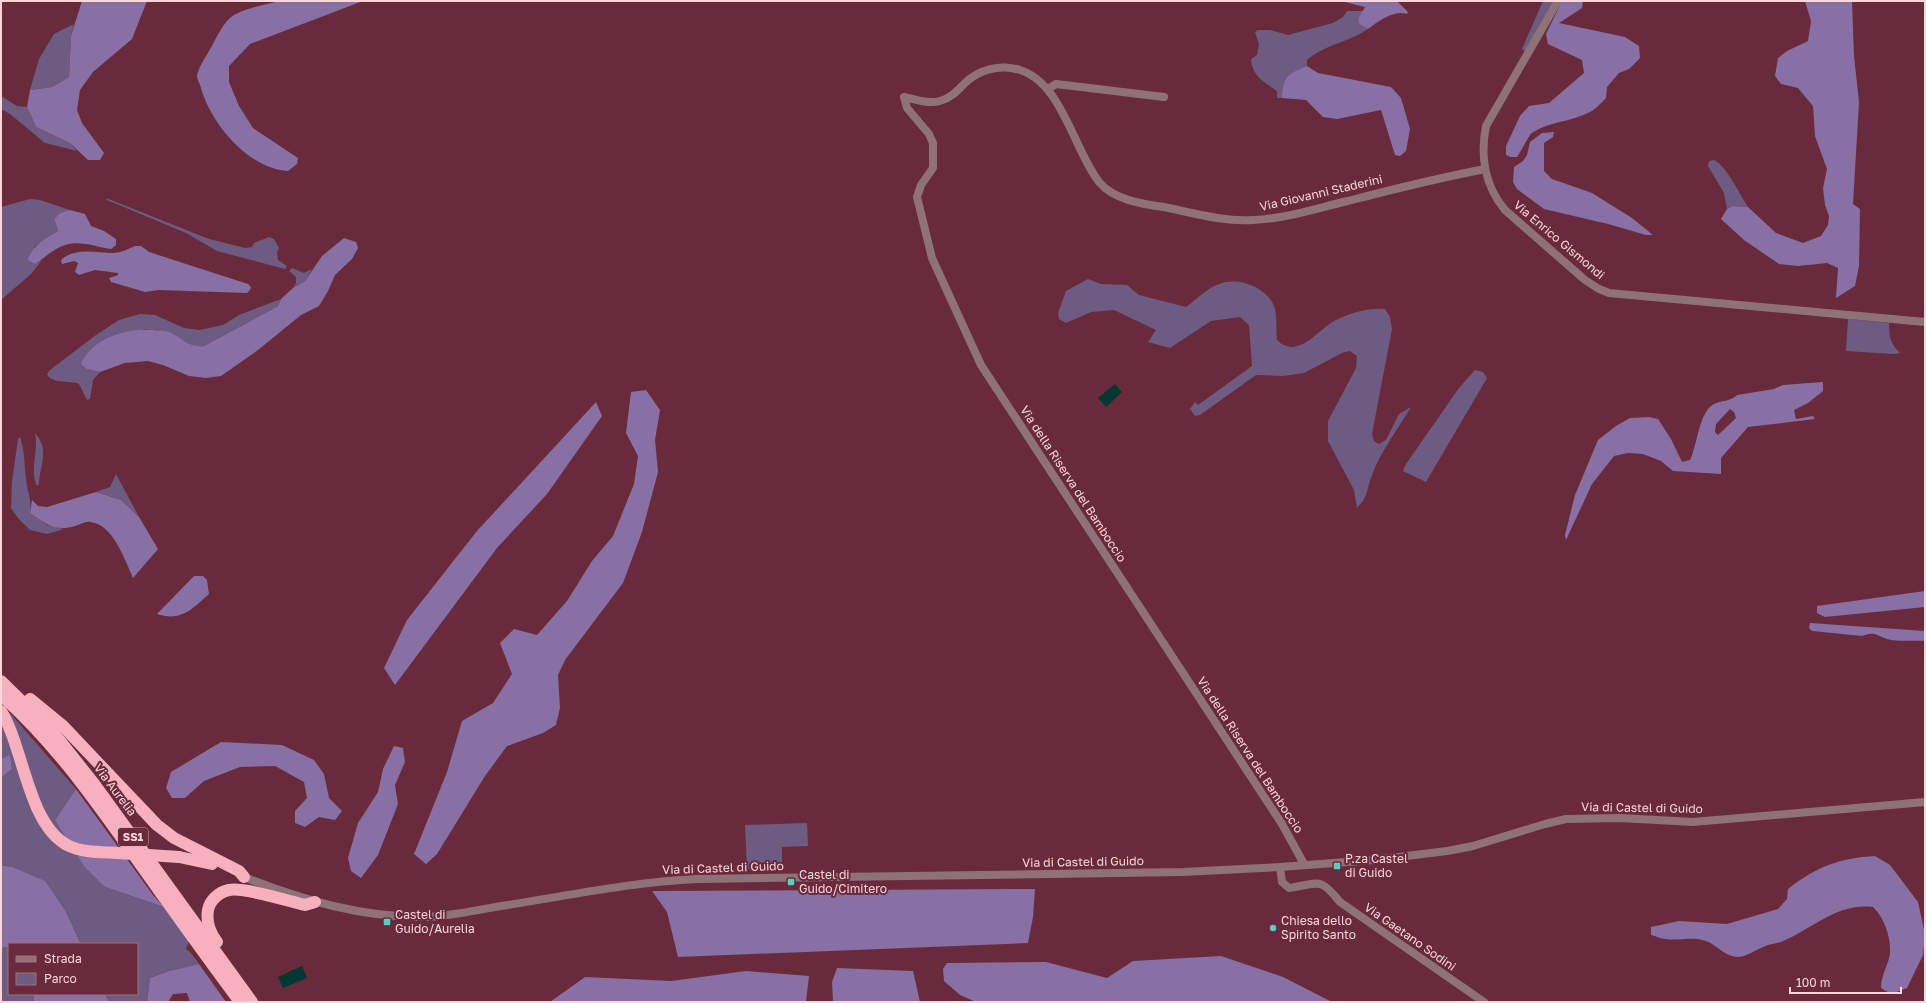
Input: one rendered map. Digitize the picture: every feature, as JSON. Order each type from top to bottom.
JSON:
[{"type":"highway","points":[[1,675],[63,726],[157,825],[174,838],[239,871],[244,877]]},
{"type":"highway","name":"Via Aurelia","points":[[1,681],[53,732],[91,779],[252,1002]]},
{"type":"highway","name":"Via Aurelia","points":[[1,695],[19,711],[45,739],[88,791],[240,1002]]},
{"type":"highway","points":[[1,711],[16,741],[33,798],[50,831],[58,839],[79,849],[179,857],[210,863],[244,877]]},
{"type":"highway","points":[[259,1002],[213,938],[208,920],[210,905],[221,892],[230,890],[241,890],[305,905],[315,902]]},
{"type":"street","name":"Via Enrico Gismondi","points":[[1558,1],[1486,126],[1484,138],[1485,168],[1492,191],[1505,210],[1585,280],[1606,292],[1626,296],[1716,302],[1925,322]]},
{"type":"street","name":"Via Giovanni Staderini","points":[[904,97],[930,102],[942,101],[954,94],[977,74],[999,68],[1015,69],[1030,74],[1048,89],[1093,173],[1101,184],[1110,192],[1122,197],[1159,207],[1234,220],[1263,219],[1298,213],[1485,168]]},
{"type":"street","points":[[1048,89],[1056,84],[1164,97]]},
{"type":"street","name":"Via della Riserva del Bamboccio","points":[[904,97],[907,108],[931,136],[934,146],[932,168],[921,185],[917,197],[932,258],[981,365],[1282,824],[1304,864]]},
{"type":"street","name":"Via di Castel di Guido","points":[[244,877],[279,891],[315,902],[356,911],[427,917],[620,886],[688,880],[1183,872],[1280,867],[1304,864],[1374,860],[1452,850],[1479,845],[1539,825],[1566,819],[1613,817],[1693,822],[1925,802]]},
{"type":"street","name":"Via Gaetano Sodini","points":[[1280,867],[1282,882],[1290,888],[1317,883],[1327,886],[1340,902],[1484,1002]]},
{"type":"green space","points":[[1543,1],[1556,1],[1526,52],[1522,49]]},
{"type":"green space","points":[[1347,11],[1364,11],[1358,19],[1359,24],[1368,29],[1321,51],[1307,60],[1307,66],[1288,77],[1282,91],[1282,98],[1277,98],[1277,91],[1256,74],[1252,65],[1251,59],[1257,55],[1259,44],[1255,32],[1258,30],[1270,30],[1288,35],[1333,23],[1343,17]]},
{"type":"green space","points":[[74,24],[71,36],[69,77],[52,87],[30,90],[39,59],[54,34]]},
{"type":"green space","points":[[1,96],[17,106],[27,107],[36,127],[70,143],[77,151],[45,143],[10,114],[1,109]]},
{"type":"green space","points":[[1714,160],[1719,163],[1728,174],[1748,207],[1733,206],[1727,209],[1724,193],[1708,166],[1709,161]]},
{"type":"green space","points":[[106,198],[209,239],[245,248],[252,247],[254,243],[269,237],[274,239],[279,248],[277,252],[278,260],[287,266],[285,269],[217,251],[186,233],[107,200]]},
{"type":"green space","points":[[30,199],[40,200],[70,210],[60,213],[54,219],[58,231],[34,247],[35,264],[42,260],[31,274],[1,300],[1,207]]},
{"type":"green space","points":[[292,268],[304,273],[312,269],[305,281],[293,288],[296,283],[296,277],[289,271]]},
{"type":"green space","points":[[1088,279],[1101,284],[1127,285],[1139,295],[1186,307],[1214,286],[1227,282],[1244,283],[1267,295],[1272,302],[1276,313],[1277,340],[1284,345],[1292,347],[1307,342],[1334,321],[1346,316],[1365,310],[1385,309],[1390,317],[1392,329],[1372,434],[1374,441],[1379,444],[1386,440],[1399,414],[1411,407],[1380,457],[1372,475],[1364,500],[1361,504],[1357,508],[1354,490],[1328,441],[1328,421],[1356,368],[1357,356],[1350,351],[1342,353],[1304,373],[1283,376],[1256,375],[1200,415],[1195,416],[1190,409],[1195,402],[1198,405],[1252,366],[1249,325],[1240,317],[1211,321],[1170,348],[1148,342],[1156,330],[1114,310],[1091,312],[1066,323],[1059,319],[1058,313],[1066,291]]},
{"type":"green space","points":[[281,299],[278,306],[204,346],[194,347],[168,332],[144,329],[87,369],[100,372],[93,380],[90,399],[87,400],[79,384],[57,381],[49,377],[47,374],[50,370],[96,335],[119,320],[140,314],[155,315],[184,328],[200,330],[223,325],[239,315]]},
{"type":"green space","points":[[1848,319],[1889,323],[1891,340],[1900,353],[1894,354],[1846,351]]},
{"type":"green space","points":[[1475,370],[1483,372],[1487,378],[1426,482],[1403,471],[1406,464],[1459,388]]},
{"type":"green space","points":[[35,433],[40,439],[43,451],[39,484],[37,486],[34,474],[36,447]]},
{"type":"green space","points":[[20,437],[23,447],[30,499],[30,513],[47,525],[64,529],[47,534],[30,530],[18,518],[11,508],[12,481],[18,439]]},
{"type":"green space","points":[[116,474],[139,517],[121,500],[96,492],[110,487]]},
{"type":"green space","points":[[10,713],[76,789],[55,820],[105,887],[164,907],[189,941],[186,949],[199,964],[169,971],[150,978],[147,1002],[109,1002],[106,995],[138,995],[138,943],[81,943],[66,912],[12,867],[1,865],[1,778],[12,769],[10,756],[1,759],[1,717]]},
{"type":"green space","points":[[807,823],[808,846],[782,847],[782,868],[747,869],[745,825]]},
{"type":"green space","points":[[8,947],[8,995],[34,995],[34,1002],[1,1002],[1,948]]},
{"type":"shaded area","points":[[82,1],[147,1],[132,39],[93,72],[80,90],[77,110],[82,123],[104,153],[100,160],[88,160],[70,143],[36,127],[27,107],[30,90],[52,87],[69,77],[71,36]]},
{"type":"shaded area","points":[[279,1],[363,1],[250,44],[229,66],[229,82],[239,106],[253,128],[298,158],[297,164],[288,171],[273,168],[259,162],[234,142],[213,116],[197,79],[200,66],[218,34],[230,18],[240,12]]},
{"type":"shaded area","points":[[1341,1],[1397,1],[1408,12],[1407,14],[1397,13],[1391,15],[1368,29],[1359,24],[1358,19],[1365,7]]},
{"type":"shaded area","points":[[1562,1],[1583,1],[1582,8],[1559,23],[1625,37],[1639,46],[1640,58],[1629,69],[1619,73],[1607,87],[1606,98],[1594,109],[1583,115],[1546,126],[1532,133],[1517,157],[1511,157],[1506,155],[1506,146],[1520,116],[1529,106],[1549,103],[1584,73],[1582,60],[1548,44],[1546,34]]},
{"type":"shaded area","points":[[1805,1],[1852,1],[1854,56],[1859,102],[1853,204],[1860,209],[1859,266],[1855,286],[1836,298],[1838,268],[1827,263],[1798,266],[1779,264],[1744,240],[1721,219],[1727,209],[1733,206],[1748,207],[1776,233],[1803,243],[1821,236],[1828,225],[1829,216],[1825,205],[1823,188],[1827,169],[1815,136],[1813,106],[1798,88],[1781,84],[1775,76],[1778,58],[1787,51],[1808,41],[1811,21]]},
{"type":"shaded area","points":[[1307,66],[1318,73],[1391,87],[1401,98],[1410,129],[1406,151],[1400,156],[1395,155],[1381,110],[1337,119],[1323,117],[1306,100],[1282,98],[1285,80],[1291,74]]},
{"type":"shaded area","points":[[1554,132],[1553,137],[1544,143],[1544,171],[1552,179],[1592,193],[1632,218],[1653,235],[1646,235],[1608,224],[1544,209],[1517,189],[1513,182],[1514,167],[1523,161],[1527,155],[1530,142],[1542,133]]},
{"type":"shaded area","points":[[70,210],[85,214],[91,226],[104,231],[116,239],[116,245],[111,249],[77,243],[64,245],[35,264],[28,260],[36,246],[58,231],[54,219],[60,213]]},
{"type":"shaded area","points":[[344,238],[356,242],[358,248],[352,259],[335,275],[319,306],[301,315],[258,350],[221,376],[206,378],[189,376],[163,365],[148,361],[125,363],[100,372],[87,369],[81,364],[86,355],[101,341],[111,336],[132,331],[167,331],[194,346],[204,346],[278,306],[281,299],[293,288],[305,281],[322,256]]},
{"type":"shaded area","points":[[135,246],[141,246],[149,252],[248,284],[251,287],[250,290],[247,293],[159,290],[145,292],[111,282],[109,278],[118,275],[118,273],[95,270],[79,275],[75,272],[78,263],[74,261],[62,264],[61,260],[73,253],[116,253]]},
{"type":"shaded area","points":[[1823,382],[1823,391],[1808,403],[1794,410],[1796,419],[1813,416],[1815,419],[1748,427],[1721,458],[1721,474],[1673,471],[1661,461],[1643,454],[1628,453],[1614,456],[1592,484],[1566,540],[1565,535],[1575,495],[1598,440],[1616,426],[1630,418],[1649,417],[1658,419],[1671,439],[1682,462],[1690,460],[1705,414],[1714,404],[1732,399],[1737,395],[1774,389],[1783,385]],"holes":[[[1730,409],[1734,412],[1736,418],[1718,435],[1715,432],[1716,424]]]},
{"type":"shaded area","points":[[646,390],[660,410],[655,440],[658,472],[642,532],[623,583],[565,660],[558,675],[560,708],[556,725],[543,733],[507,746],[485,776],[437,854],[426,864],[414,854],[447,772],[462,721],[493,703],[512,674],[500,643],[514,629],[537,635],[567,601],[592,561],[613,536],[634,484],[638,456],[626,433],[631,392]]},
{"type":"shaded area","points":[[596,402],[602,416],[547,494],[497,548],[395,685],[384,668],[407,620],[477,531]]},
{"type":"shaded area","points":[[96,492],[121,500],[139,517],[158,549],[133,578],[122,553],[112,536],[98,524],[88,522],[68,528],[62,528],[46,524],[30,513],[32,500],[38,506],[47,507]]},
{"type":"shaded area","points":[[194,576],[203,576],[207,580],[209,594],[186,613],[173,616],[157,614]]},
{"type":"shaded area","points":[[1925,591],[1925,607],[1825,617],[1817,613],[1817,606]]},
{"type":"shaded area","points":[[1810,623],[1925,631],[1925,641],[1891,640],[1873,634],[1862,636],[1812,631],[1809,628]]},
{"type":"shaded area","points":[[221,742],[282,745],[314,760],[324,774],[329,798],[342,811],[335,820],[319,817],[305,827],[295,823],[295,811],[307,798],[304,782],[275,766],[240,767],[204,781],[185,798],[172,798],[166,788],[171,772]]},
{"type":"shaded area","points":[[394,746],[403,748],[405,762],[395,785],[398,804],[378,855],[361,878],[351,871],[348,858],[358,823],[378,792],[383,769]]},
{"type":"shaded area","points":[[10,755],[12,769],[1,778],[1,759]]},
{"type":"shaded area","points":[[76,789],[153,895],[164,907],[105,887],[84,866],[55,820]]},
{"type":"shaded area","points":[[1875,856],[1890,865],[1918,902],[1925,934],[1923,955],[1907,988],[1891,994],[1881,988],[1882,978],[1890,953],[1888,934],[1880,916],[1873,907],[1860,907],[1836,913],[1793,937],[1738,957],[1728,955],[1707,941],[1693,939],[1664,939],[1651,935],[1651,927],[1679,921],[1727,924],[1778,909],[1787,899],[1788,889],[1818,869],[1850,859]]},
{"type":"shaded area","points":[[1,865],[12,867],[45,881],[66,912],[81,943],[8,943],[8,947],[1,948]]},
{"type":"shaded area","points":[[1035,889],[1033,917],[1028,943],[678,957],[667,912],[652,891]]},
{"type":"shaded area","points":[[1221,956],[1283,977],[1332,1002],[976,1002],[960,995],[944,981],[943,969],[947,963],[1046,962],[1107,978],[1133,961]]},
{"type":"shaded area","points":[[199,964],[226,1002],[190,1002],[187,993],[173,994],[168,1002],[147,1002],[150,978],[169,971]]},
{"type":"shaded area","points":[[837,968],[913,971],[920,1002],[833,1002],[832,982]]},
{"type":"shaded area","points":[[746,971],[809,976],[806,1002],[550,1002],[585,977],[671,981]]},
{"type":"shaded area","points":[[34,995],[106,995],[109,1002],[34,1002]]},
{"type":"water","points":[[1115,384],[1122,392],[1106,407],[1098,398]]},
{"type":"water","points":[[302,966],[307,978],[283,988],[278,977]]},
{"type":"place","name":"P.za Castel di Guido","points":[[1337,866]]},
{"type":"place","name":"Castel di Guido/Cimitero","points":[[791,882]]},
{"type":"place","name":"Castel di Guido/Aurelia","points":[[387,922]]},
{"type":"place","name":"Chiesa dello Spirito Santo","points":[[1273,928]]}]
